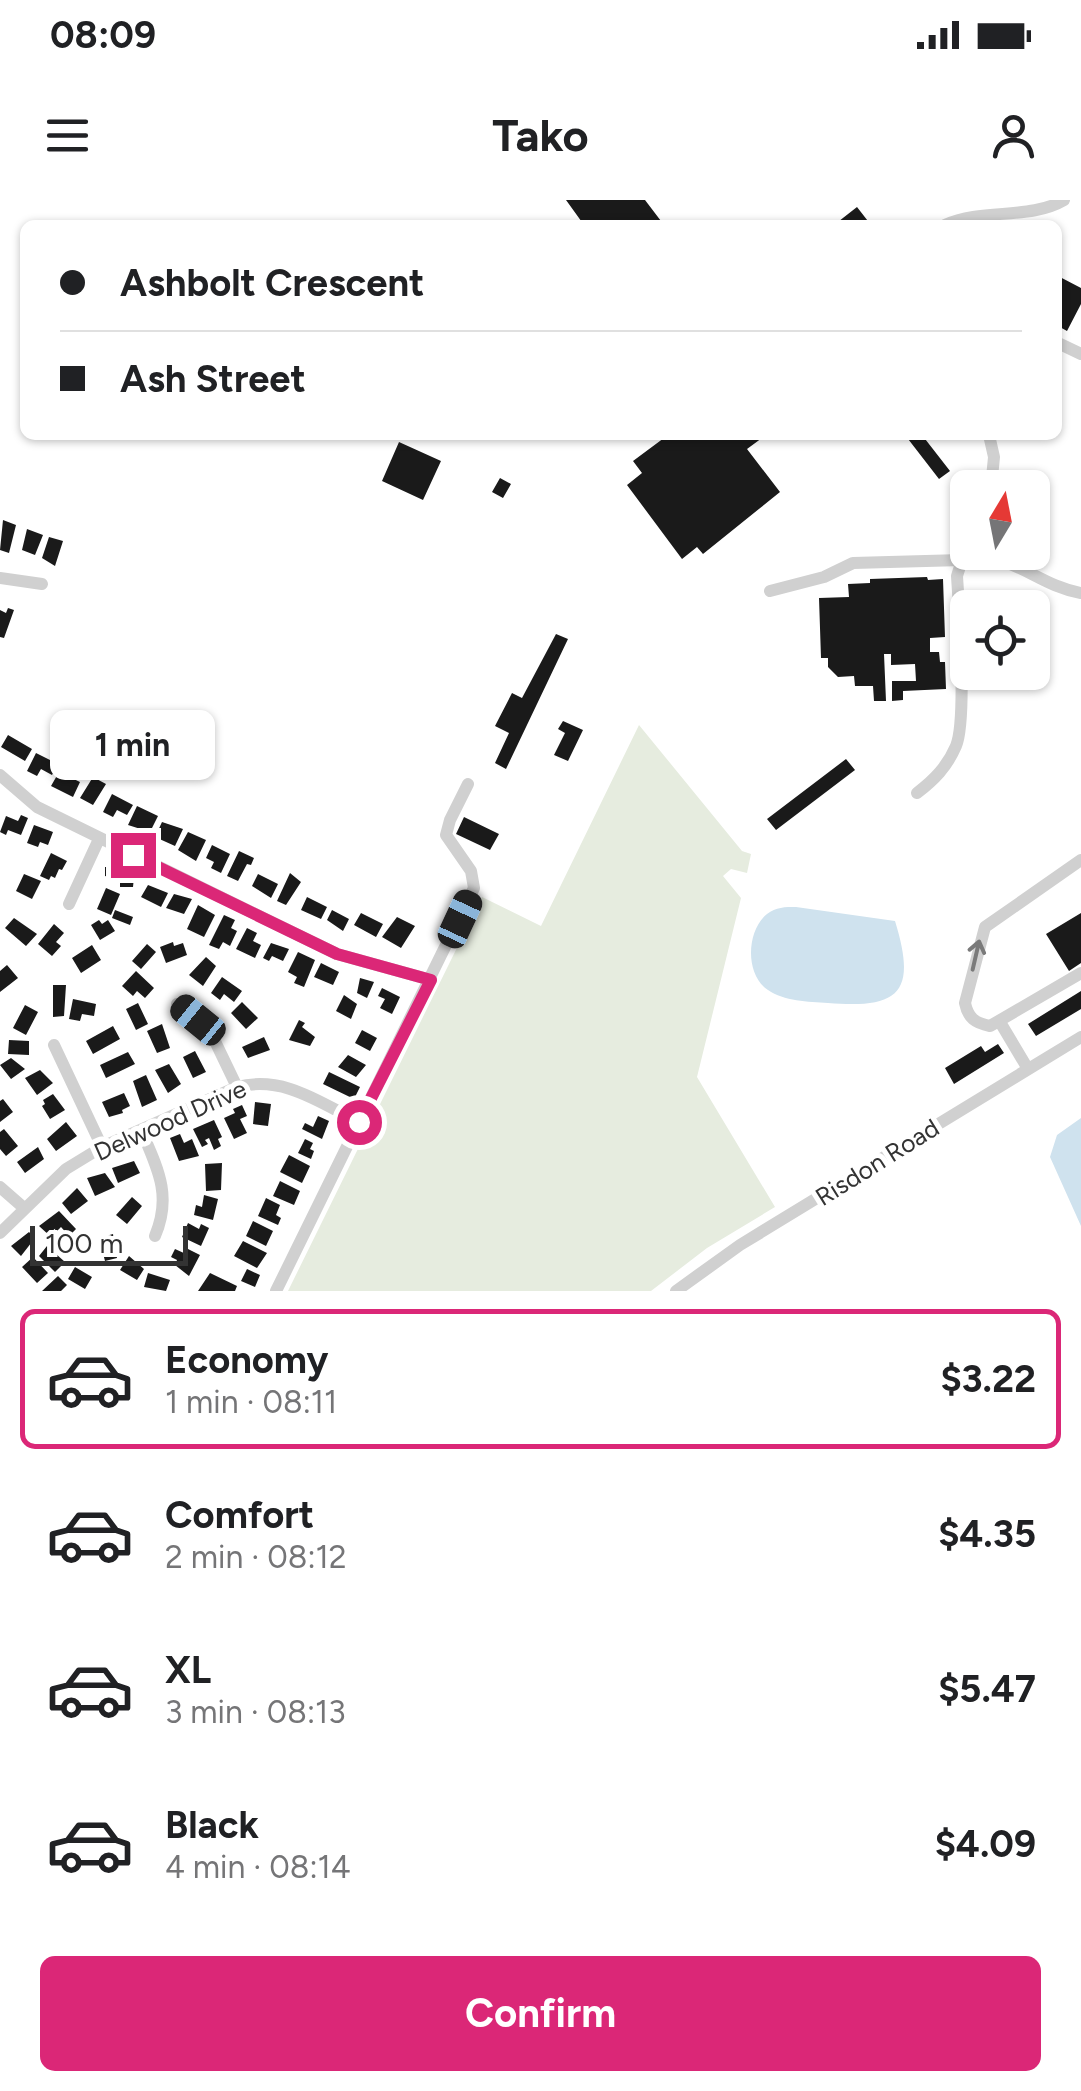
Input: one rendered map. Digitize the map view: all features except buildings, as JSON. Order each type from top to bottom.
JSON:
[{"type":"street","points":[[958,220],[1048,209],[1064,200]]},
{"type":"street","points":[[990,440],[993,470]]},
{"type":"street","points":[[770,591],[824,577],[853,563],[950,560]]},
{"type":"street","points":[[916,793],[937,778],[958,743],[959,570]]},
{"type":"street","points":[[1024,570],[1081,593]]},
{"type":"street","points":[[0,578],[42,584]]},
{"type":"street","points":[[0,775],[38,807],[337,954],[431,980]]},
{"type":"street","points":[[276,1291],[474,888],[470,871],[446,835],[468,784]]},
{"type":"street","points":[[69,904],[99,839]]},
{"type":"street","points":[[1081,860],[984,927],[965,1003],[971,1019],[990,1026],[1081,973]]},
{"type":"street","points":[[178,1004],[212,1035],[237,1087]]},
{"type":"street","points":[[1000,1022],[1028,1070]]},
{"type":"street","name":"Risdon Road","points":[[676,1291],[740,1246],[1081,1037]]},
{"type":"street","points":[[54,1045],[102,1147]]},
{"type":"street","name":"Delwood Drive","points":[[0,1233],[66,1169],[102,1147],[237,1087],[257,1082],[288,1086],[359,1122]]},
{"type":"street","points":[[142,1132],[164,1182],[164,1205],[155,1236]]},
{"type":"street","points":[[0,1186],[24,1208]]},
{"type":"shaded area","points":[[639,725],[742,851],[751,854],[747,873],[731,869],[723,876],[741,898],[697,1077],[775,1207],[707,1248],[651,1291],[288,1291],[482,897],[541,926]]},
{"type":"water","points":[[796,907],[895,921],[904,965],[897,991],[872,1003],[852,1004],[796,1000],[768,990],[760,983],[752,964],[755,931],[770,912]]},
{"type":"water","points":[[1081,1118],[1081,1226],[1050,1157],[1057,1135]]},
{"type":"route","points":[[133,855],[337,954],[431,980],[359,1122]]}]
